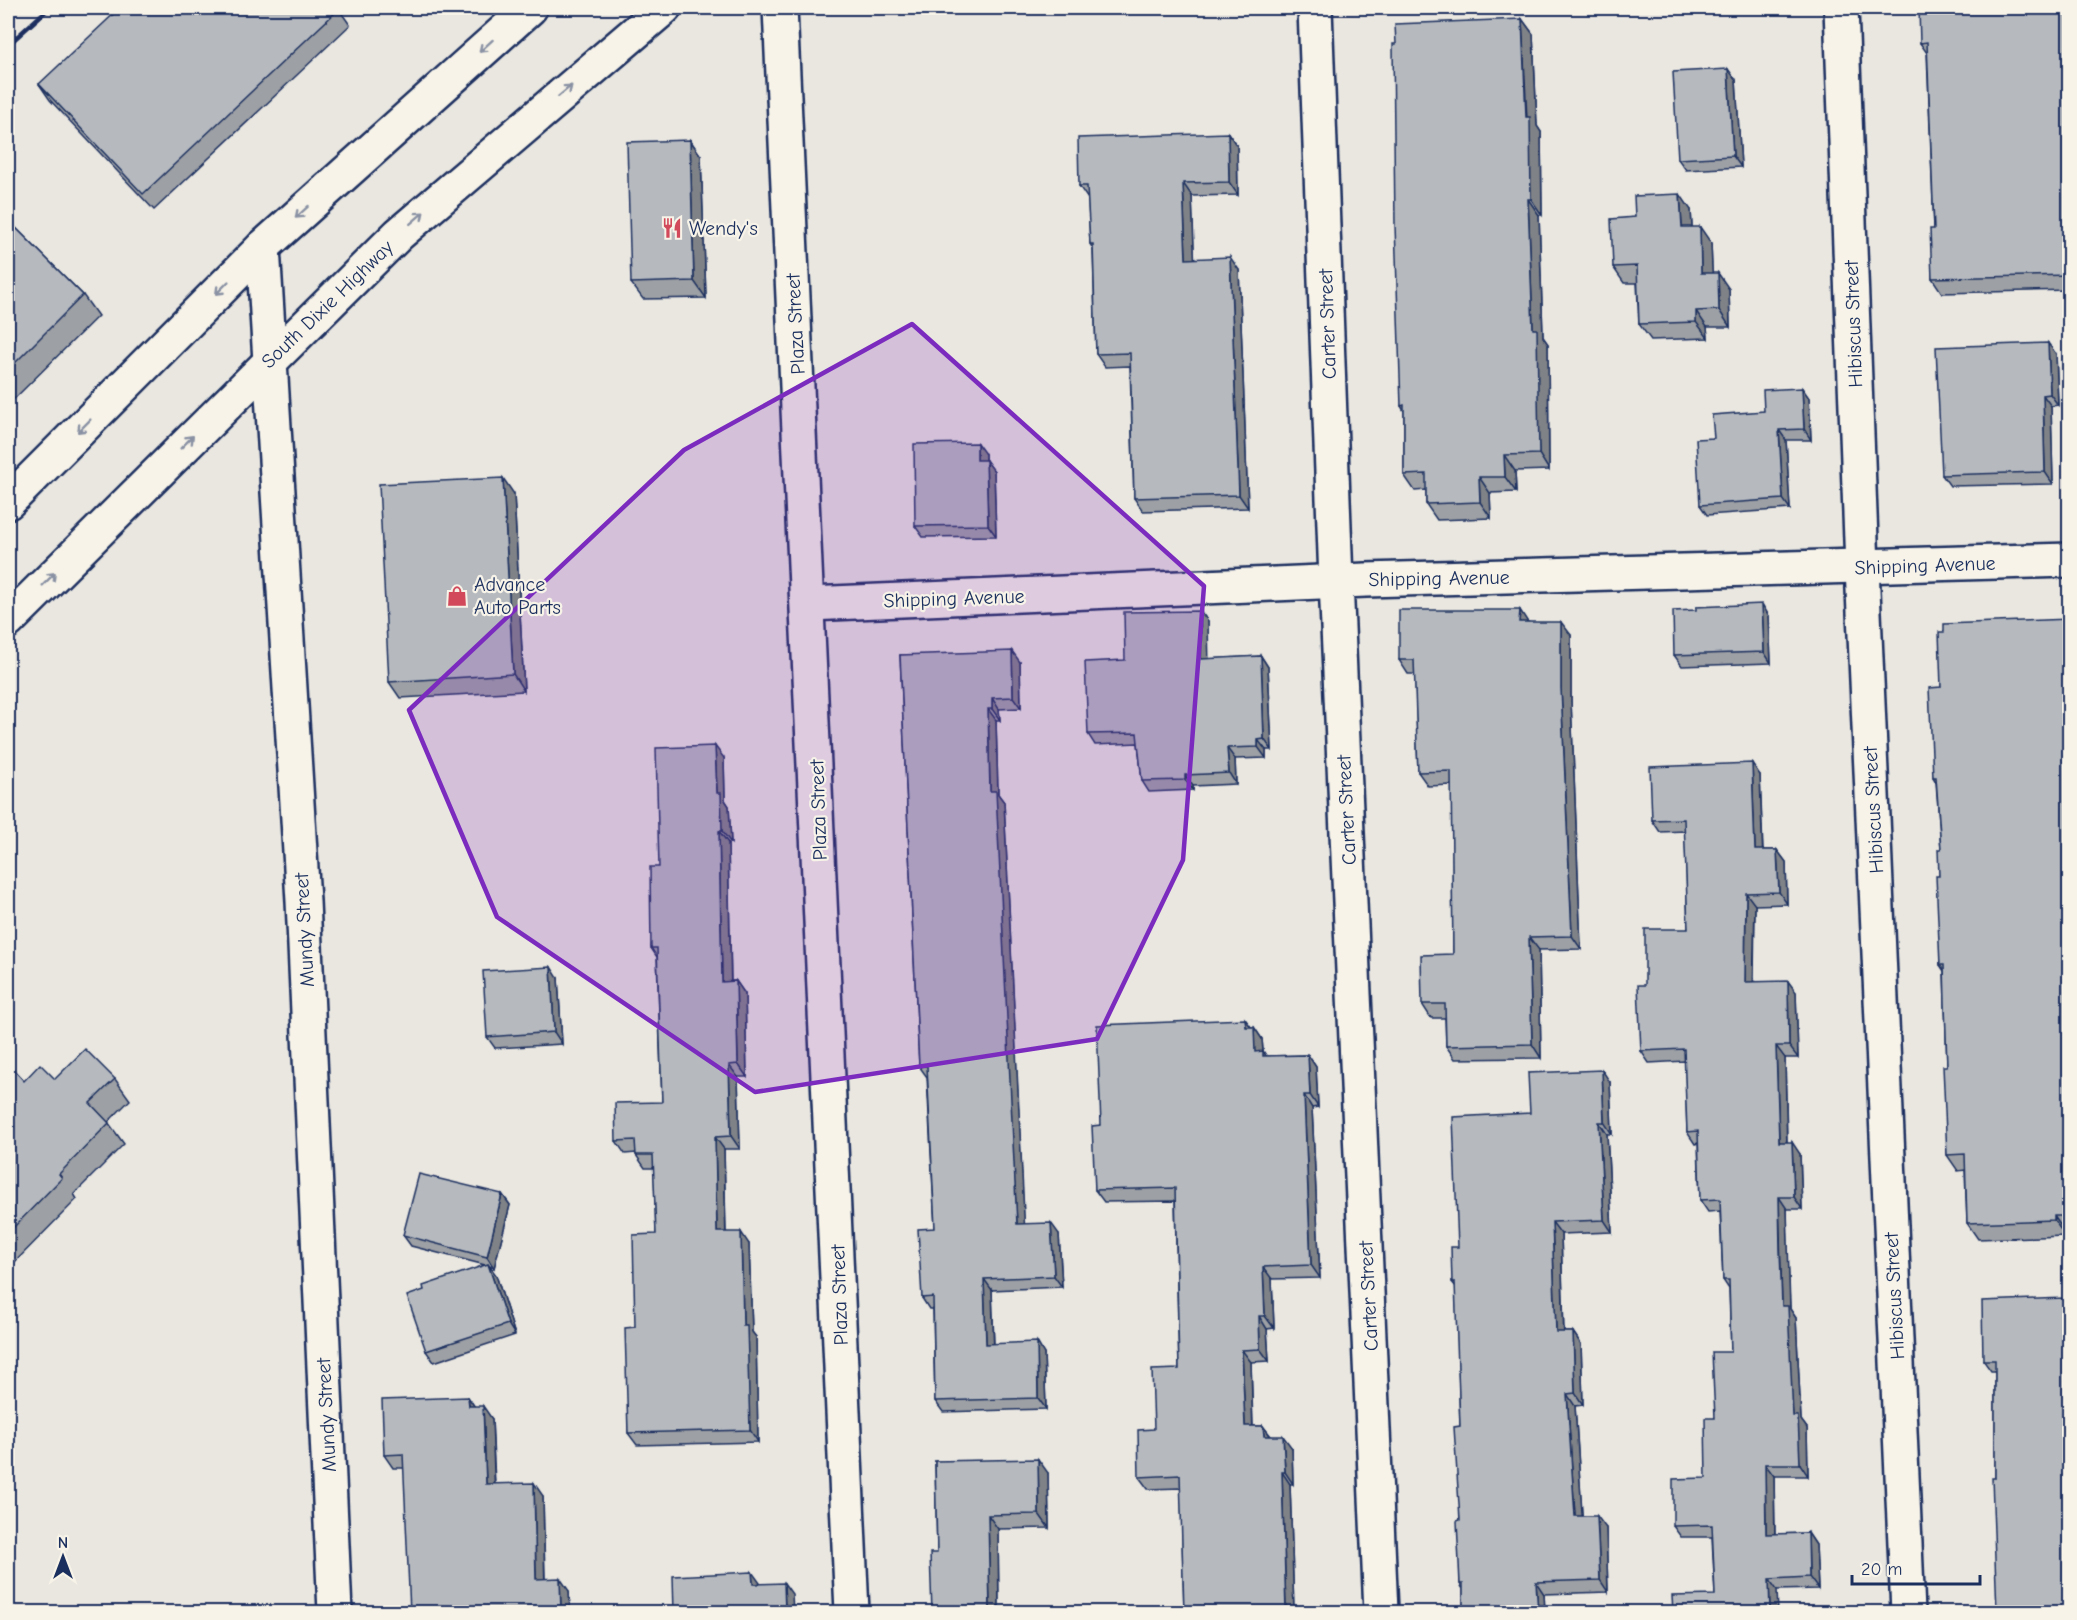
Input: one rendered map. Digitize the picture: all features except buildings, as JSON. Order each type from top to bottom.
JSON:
[{"type":"main road","points":[[8,501],[263,247],[530,8]]},
{"type":"main road","name":"South Dixie Highway","points":[[8,621],[270,359],[399,234],[664,8]]},
{"type":"main road","name":"Plaza Street","points":[[780,8],[809,604],[852,1612]]},
{"type":"main road","name":"Carter Street","points":[[1315,8],[1336,582],[1382,1612]]},
{"type":"main road","name":"Hibiscus Street","points":[[1841,8],[1862,567],[1908,1612]]},
{"type":"main road","name":"Mundy Street","points":[[263,247],[303,901],[335,1612]]},
{"type":"main road","name":"Shipping Avenue","points":[[809,604],[1336,582],[2070,560]]},
{"type":"highlighted area","points":[[912,324],[1204,586],[1183,860],[1097,1039],[755,1092],[497,917],[409,710],[684,450]]},
{"type":"railway","points":[[8,45],[49,8]]},
{"type":"place","name":"Wendy's","points":[[672,228]]},
{"type":"place","name":"Advance Auto Parts","points":[[457,596]]}]
